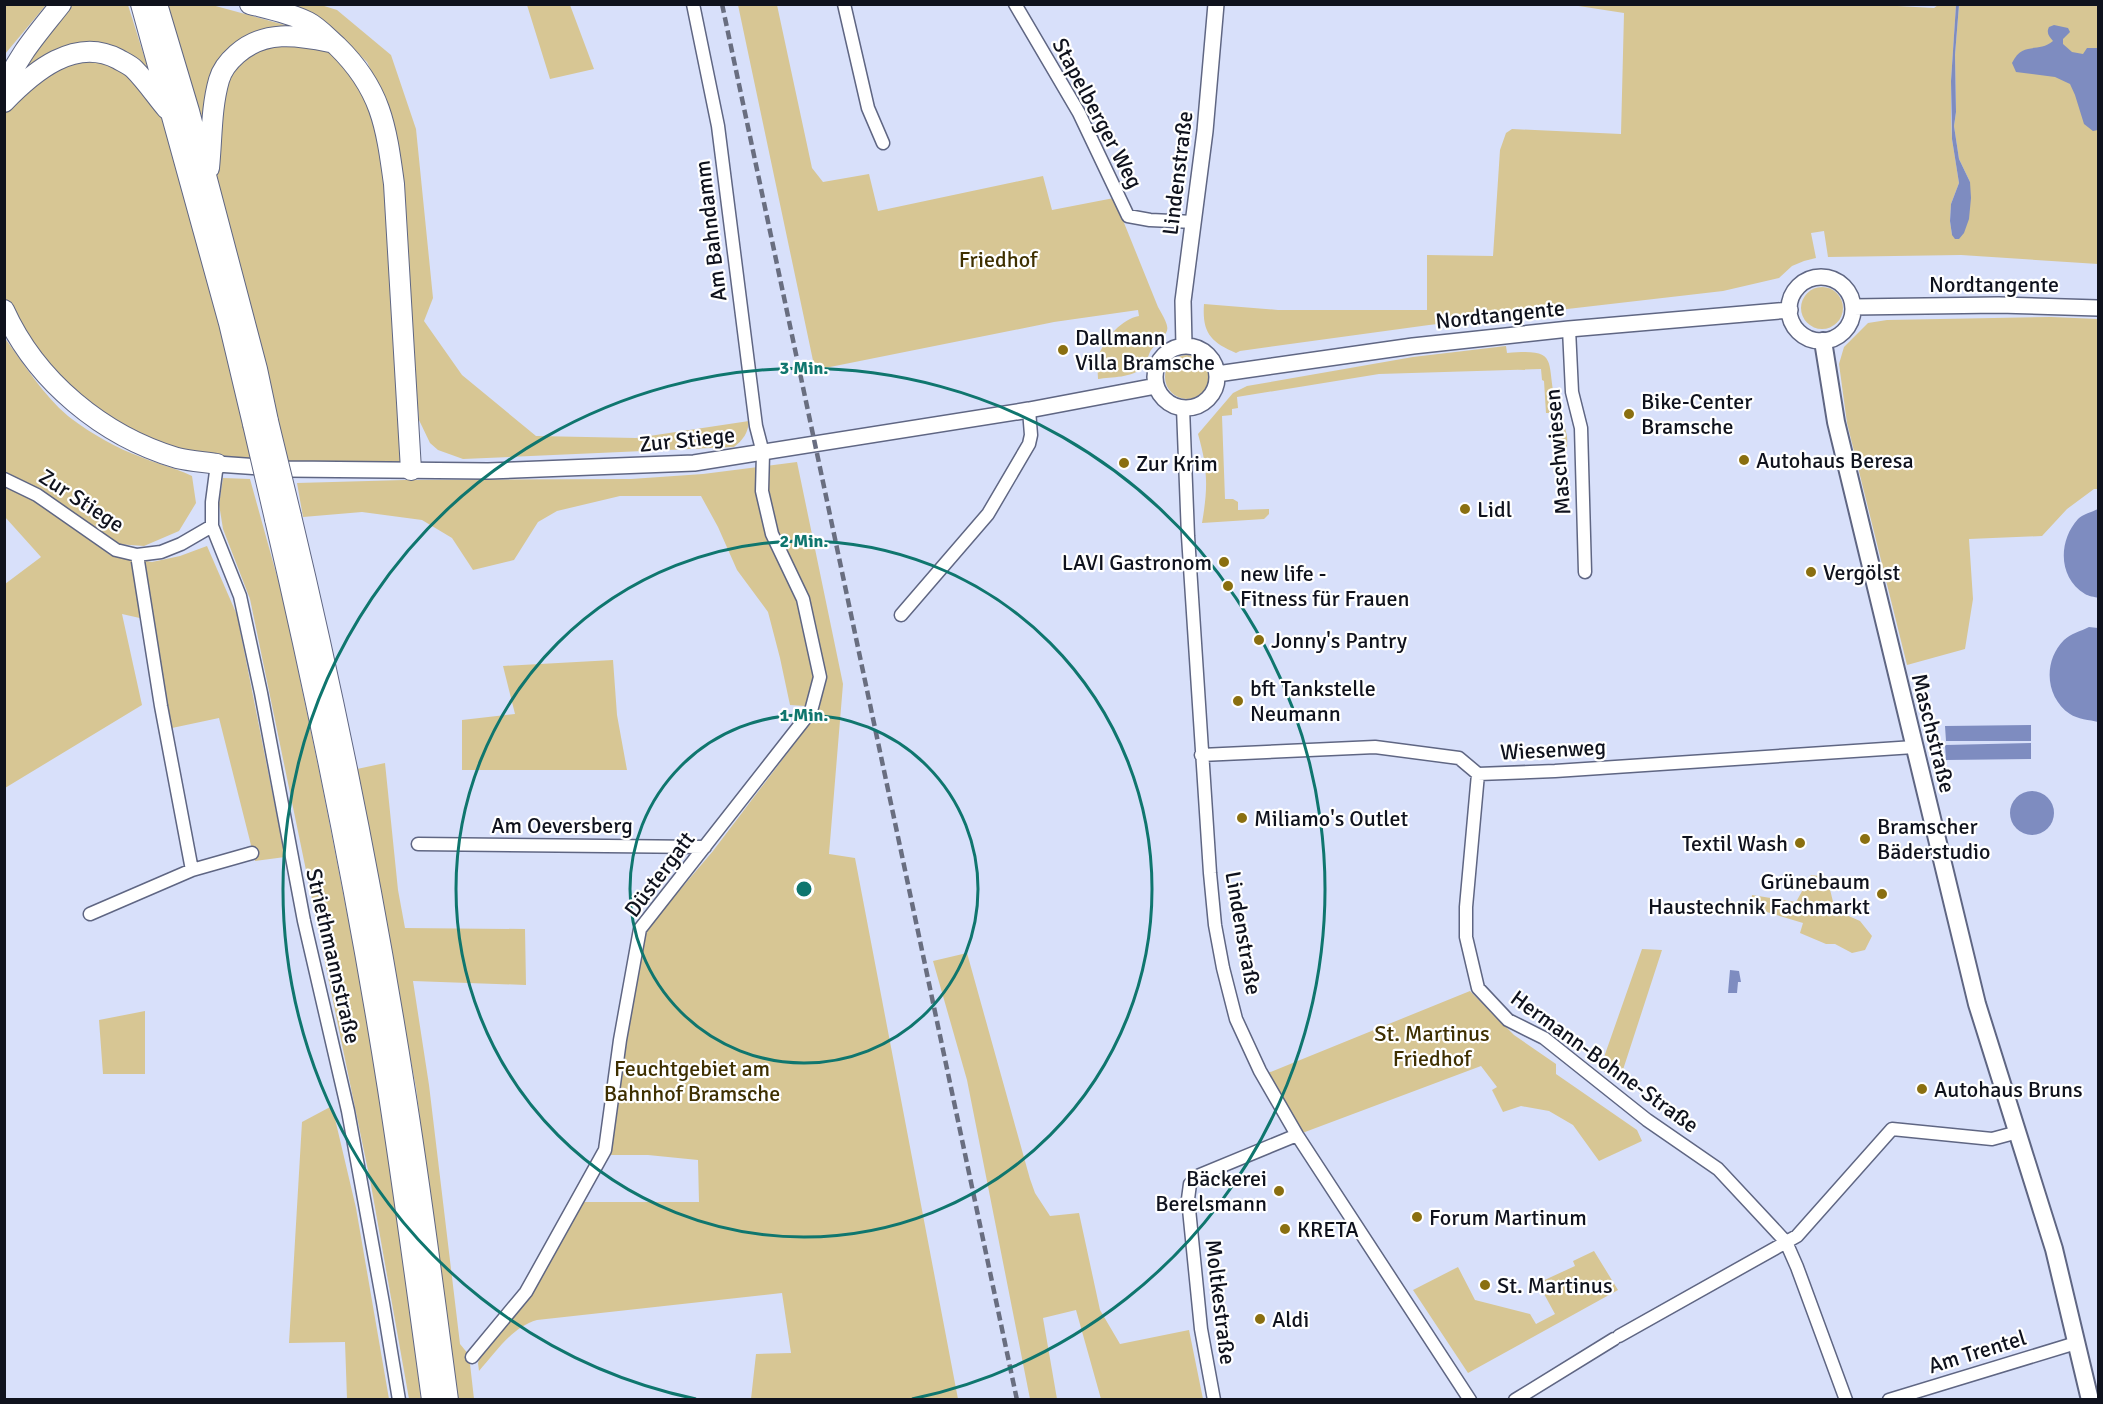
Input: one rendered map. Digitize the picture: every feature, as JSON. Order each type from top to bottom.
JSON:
[{"type":"highway","points":[[4,92],[9,76],[28,46],[61,4]]},
{"type":"highway","points":[[141,4],[229,322],[260,422],[351,788],[385,972],[419,1187],[448,1400]]},
{"type":"highway","points":[[158,4],[257,369],[260,422]]},
{"type":"highway","points":[[250,4],[288,14],[310,23],[355,64],[370,86],[381,111],[394,183],[411,470]]},
{"type":"highway","points":[[208,183],[215,99],[220,78],[227,63],[245,47],[261,39],[283,35],[333,42]]},
{"type":"highway","points":[[4,102],[21,84],[44,67],[67,55],[88,52],[110,55],[132,67],[172,115]]},
{"type":"highway","points":[[4,310],[28,353],[43,371],[78,405],[108,428],[140,445],[178,458],[218,464]]},
{"type":"highway","points":[[283,517],[369,975],[405,1201],[432,1400]]},
{"type":"main road","name":"Maschstraße","points":[[1823,341],[1836,422],[1977,1005],[2054,1249],[2090,1400]]},
{"type":"street","name":"Am Bahndamm","points":[[693,4],[718,126],[754,414],[763,453]]},
{"type":"street","points":[[844,4],[868,108],[882,143]]},
{"type":"street","name":"Stapelberger Weg","points":[[1015,4],[1079,113],[1128,216],[1150,220],[1194,222]]},
{"type":"street","name":"Lindenstraße","points":[[1184,346],[1183,301],[1205,131],[1216,4]]},
{"type":"street","points":[[1822,277],[1840,283],[1847,290],[1853,307],[1852,317],[1841,334],[1823,341],[1804,335],[1792,320],[1790,302],[1799,287],[1806,281],[1822,277]]},
{"type":"street","name":"Nordtangente","points":[[1853,307],[1999,305],[2098,308]]},
{"type":"street","name":"Nordtangente","points":[[1218,375],[1413,346],[1569,328],[1790,310]]},
{"type":"street","name":"Maschwiesen","points":[[1569,328],[1572,392],[1581,428],[1585,572]]},
{"type":"street","points":[[1184,346],[1196,347],[1204,351],[1215,365],[1218,375],[1217,384],[1208,399],[1192,408],[1183,408],[1166,402],[1156,386],[1155,377],[1161,358],[1168,351],[1184,346]]},
{"type":"street","name":"Zur Stiege","points":[[218,464],[257,468],[488,471],[694,463],[1029,410],[1156,386]]},
{"type":"street","name":"Lindenstraße","points":[[1183,408],[1201,754],[1215,926],[1236,1019],[1260,1071],[1297,1135],[1470,1400]]},
{"type":"street","points":[[901,615],[988,514],[1029,444],[1031,435],[1029,410]]},
{"type":"street","name":"Düstergatt","points":[[472,1357],[526,1292],[605,1150],[620,1040],[640,929],[811,711],[820,677],[803,599],[772,534],[762,491],[763,453]]},
{"type":"street","name":"Striethmannstraße","points":[[218,464],[212,502],[212,526],[240,596],[261,693],[304,921],[348,1111],[384,1303],[399,1400]]},
{"type":"street","name":"Zur Stiege","points":[[4,479],[37,495],[116,550],[137,555]]},
{"type":"street","points":[[192,870],[161,706],[137,555],[161,552],[181,544],[212,526]]},
{"type":"street","name":"Wiesenweg","points":[[1201,754],[1375,747],[1460,758],[1478,774],[1914,747]]},
{"type":"street","name":"Hermann-Bohne-Straße","points":[[1478,774],[1466,907],[1466,937],[1478,988],[1508,1020],[1544,1038],[1647,1120],[1718,1169],[1786,1242],[1846,1400]]},
{"type":"street","name":"Am Oeversberg","points":[[418,844],[705,847]]},
{"type":"street","points":[[90,914],[192,870],[252,853]]},
{"type":"street","points":[[1515,1400],[1617,1337],[1797,1236],[1892,1129],[1992,1139],[2018,1132]]},
{"type":"street","name":"Moltkestraße","points":[[1214,1400],[1201,1329],[1188,1189],[1200,1175],[1297,1135]]},
{"type":"street","name":"Am Trentel","points":[[1889,1400],[2076,1343]]},
{"type":"green space","points":[[1861,4],[1934,8],[1938,5],[1956,5],[1951,118],[1959,183],[1951,204],[1952,235],[1970,182],[1959,159],[1954,126],[1956,112],[1955,55],[1959,5],[2098,5],[2098,264],[1961,255],[1828,257],[1824,231],[1811,233],[1816,258],[1792,266],[1779,278],[1723,291],[1429,325],[1236,353],[1220,345],[1206,329],[1204,304],[1278,310],[1427,310],[1427,255],[1493,256],[1500,150],[1506,133],[1512,129],[1621,134],[1624,13],[1572,5]]},
{"type":"green space","points":[[4,5],[46,5],[5,54]]},
{"type":"green space","points":[[69,5],[128,5],[151,78],[109,50],[20,78],[23,64]]},
{"type":"green space","points":[[163,5],[212,5],[307,31],[243,40],[204,143]]},
{"type":"green space","points":[[283,5],[321,5],[337,10],[391,55],[416,129],[433,298],[424,321],[462,375],[536,436],[636,438],[749,421],[746,433],[740,442],[734,447],[463,459],[438,450],[430,443],[419,420],[411,320],[386,102],[367,62],[327,24]]},
{"type":"green space","points":[[527,5],[570,5],[594,69],[550,79]]},
{"type":"green space","name":"Friedhof","points":[[738,5],[777,5],[812,168],[823,182],[869,174],[878,211],[1043,176],[1052,210],[1114,198],[1167,327],[1165,335],[1151,350],[1143,367],[1128,375],[1098,379],[1098,358],[1105,342],[1120,325],[1139,316],[1138,310],[1054,322],[815,370]]},
{"type":"green space","points":[[333,42],[381,111],[411,470],[280,469],[208,183],[215,99],[245,47]]},
{"type":"green space","points":[[110,55],[172,115],[263,468],[178,458],[78,405],[5,310],[4,102],[44,67]]},
{"type":"green space","points":[[1822,287],[1830,288],[1837,293],[1842,300],[1842,316],[1837,323],[1830,328],[1822,329],[1814,328],[1807,323],[1802,316],[1801,308],[1802,300],[1807,293],[1814,288]]},
{"type":"green space","points":[[2051,317],[2098,319],[2098,489],[2094,489],[2067,509],[2042,536],[1969,539],[1973,599],[1965,649],[1907,665],[1847,423],[1839,364],[1844,347],[1868,323],[1887,320]]},
{"type":"green space","points":[[4,337],[42,389],[59,408],[75,421],[119,448],[192,476],[196,503],[179,531],[144,546],[117,544],[35,487],[34,493],[110,555],[152,562],[180,556],[207,546],[237,615],[285,857],[255,861],[219,718],[172,728],[153,621],[122,614],[142,705],[5,788],[5,584],[41,557],[5,517]]},
{"type":"green space","points":[[1506,346],[1507,353],[1536,353],[1548,360],[1555,400],[1567,434],[1567,451],[1557,452],[1556,413],[1546,413],[1541,369],[1379,374],[1237,397],[1238,408],[1232,409],[1232,415],[1222,416],[1225,499],[1238,502],[1238,510],[1269,509],[1269,514],[1264,519],[1202,523],[1206,479],[1198,434],[1233,393],[1247,386],[1413,357]]},
{"type":"green space","points":[[1187,355],[1202,362],[1209,377],[1202,392],[1187,399],[1172,392],[1165,377],[1172,362]]},
{"type":"green space","name":"Feuchtgebiet am Bahnhof Bramsche","points":[[797,462],[843,684],[829,854],[855,858],[958,1399],[751,1399],[756,1354],[791,1353],[782,1293],[537,1320],[512,1334],[479,1371],[478,1363],[481,1355],[527,1295],[583,1202],[699,1202],[698,1160],[648,1155],[611,1155],[621,1071],[644,938],[650,925],[713,851],[814,718],[819,707],[790,705],[768,612],[737,570],[701,496],[620,496],[557,511],[538,522],[514,560],[473,570],[452,538],[422,520],[362,512],[303,517],[297,483],[631,479],[703,474]]},
{"type":"green space","points":[[223,478],[250,479],[283,598],[359,975],[394,1181],[421,1399],[409,1399],[371,1185],[250,599],[223,529],[219,504]]},
{"type":"green space","points":[[613,660],[617,715],[627,770],[462,770],[462,720],[515,714],[503,666]]},
{"type":"green space","points":[[385,763],[398,890],[405,928],[525,929],[526,985],[413,981],[429,1085],[460,1344],[469,1355],[474,1399],[456,1399],[416,1088],[357,769]]},
{"type":"green space","points":[[1811,875],[1827,877],[1835,910],[1860,921],[1872,936],[1865,950],[1852,953],[1835,944],[1826,944],[1800,933],[1803,923],[1750,907],[1752,895],[1796,902]]},
{"type":"green space","points":[[1642,949],[1662,950],[1619,1082],[1598,1067],[1603,1060]]},
{"type":"green space","points":[[967,953],[1035,1193],[1050,1216],[1079,1213],[1100,1310],[1120,1344],[1189,1330],[1203,1399],[1101,1399],[1076,1310],[1043,1318],[1057,1399],[1030,1399],[967,1080],[933,961]]},
{"type":"green space","name":"St. Martinus Friedhof","points":[[1470,991],[1514,1035],[1556,1064],[1556,1074],[1637,1130],[1642,1141],[1599,1161],[1573,1125],[1549,1111],[1521,1106],[1503,1112],[1492,1090],[1497,1087],[1481,1066],[1297,1135],[1263,1075]]},
{"type":"green space","points":[[145,1011],[145,1074],[103,1074],[99,1020]]},
{"type":"green space","points":[[332,1106],[356,1208],[389,1399],[347,1399],[345,1342],[289,1343],[302,1122]]},
{"type":"green space","points":[[1594,1251],[1618,1290],[1468,1373],[1413,1290],[1458,1267],[1475,1300],[1530,1314],[1536,1324],[1555,1314],[1538,1283],[1575,1266],[1573,1261]]},
{"type":"water","points":[[1956,5],[1959,5],[1955,55],[1956,112],[1954,126],[1959,159],[1970,182],[1971,198],[1969,219],[1959,239],[1955,239],[1952,235],[1950,221],[1951,204],[1959,183],[1952,139],[1951,81]]},
{"type":"water","points":[[2054,25],[2068,28],[2070,32],[2063,39],[2063,44],[2072,52],[2083,54],[2087,48],[2098,48],[2098,130],[2093,131],[2084,124],[2070,84],[2055,77],[2016,72],[2012,63],[2016,56],[2026,49],[2042,47],[2053,41],[2048,31],[2049,27]]},
{"type":"water","points":[[2098,509],[2098,598],[2086,595],[2070,579],[2064,559],[2064,548],[2071,528],[2078,519]]},
{"type":"water","points":[[2089,627],[2098,628],[2098,722],[2073,716],[2062,707],[2052,689],[2050,678],[2050,668],[2057,649],[2066,638]]},
{"type":"water","points":[[2031,725],[2031,741],[1946,741],[1945,726]]},
{"type":"water","points":[[2031,743],[2031,759],[1946,760],[1945,745]]},
{"type":"water","points":[[2032,791],[2041,792],[2048,797],[2053,804],[2053,822],[2048,829],[2041,834],[2032,835],[2023,834],[2016,829],[2011,822],[2010,813],[2011,804],[2016,797],[2023,792]]},
{"type":"water","points":[[1730,970],[1739,971],[1741,982],[1738,982],[1737,993],[1728,993]]},
{"type":"railway","points":[[722,4],[1017,1400]]},
{"type":"place","name":"Dallmann Villa Bramsche","points":[[1063,350]]},
{"type":"place","name":"Bike-Center Bramsche","points":[[1629,414]]},
{"type":"place","name":"Autohaus Beresa","points":[[1744,460]]},
{"type":"place","name":"Zur Krim","points":[[1124,463]]},
{"type":"place","name":"Lidl","points":[[1465,509]]},
{"type":"place","name":"LAVI Gastronom","points":[[1224,562]]},
{"type":"place","name":"Vergölst","points":[[1811,572]]},
{"type":"place","name":"new life - Fitness für Frauen","points":[[1228,586]]},
{"type":"place","name":"Jonny's Pantry","points":[[1259,640]]},
{"type":"place","name":"bft Tankstelle Neumann","points":[[1238,701]]},
{"type":"place","name":"Miliamo's Outlet","points":[[1242,818]]},
{"type":"place","name":"Bramscher Bäderstudio","points":[[1865,839]]},
{"type":"place","name":"Textil Wash","points":[[1800,843]]},
{"type":"place","name":"Grünebaum Haustechnik Fachmarkt","points":[[1882,894]]},
{"type":"place","name":"Autohaus Bruns","points":[[1922,1089]]},
{"type":"place","name":"Bäckerei Berelsmann","points":[[1279,1191]]},
{"type":"place","name":"Forum Martinum","points":[[1417,1217]]},
{"type":"place","name":"KRETA","points":[[1285,1229]]},
{"type":"place","name":"St. Martinus","points":[[1485,1285]]},
{"type":"place","name":"Aldi","points":[[1260,1319]]}]
